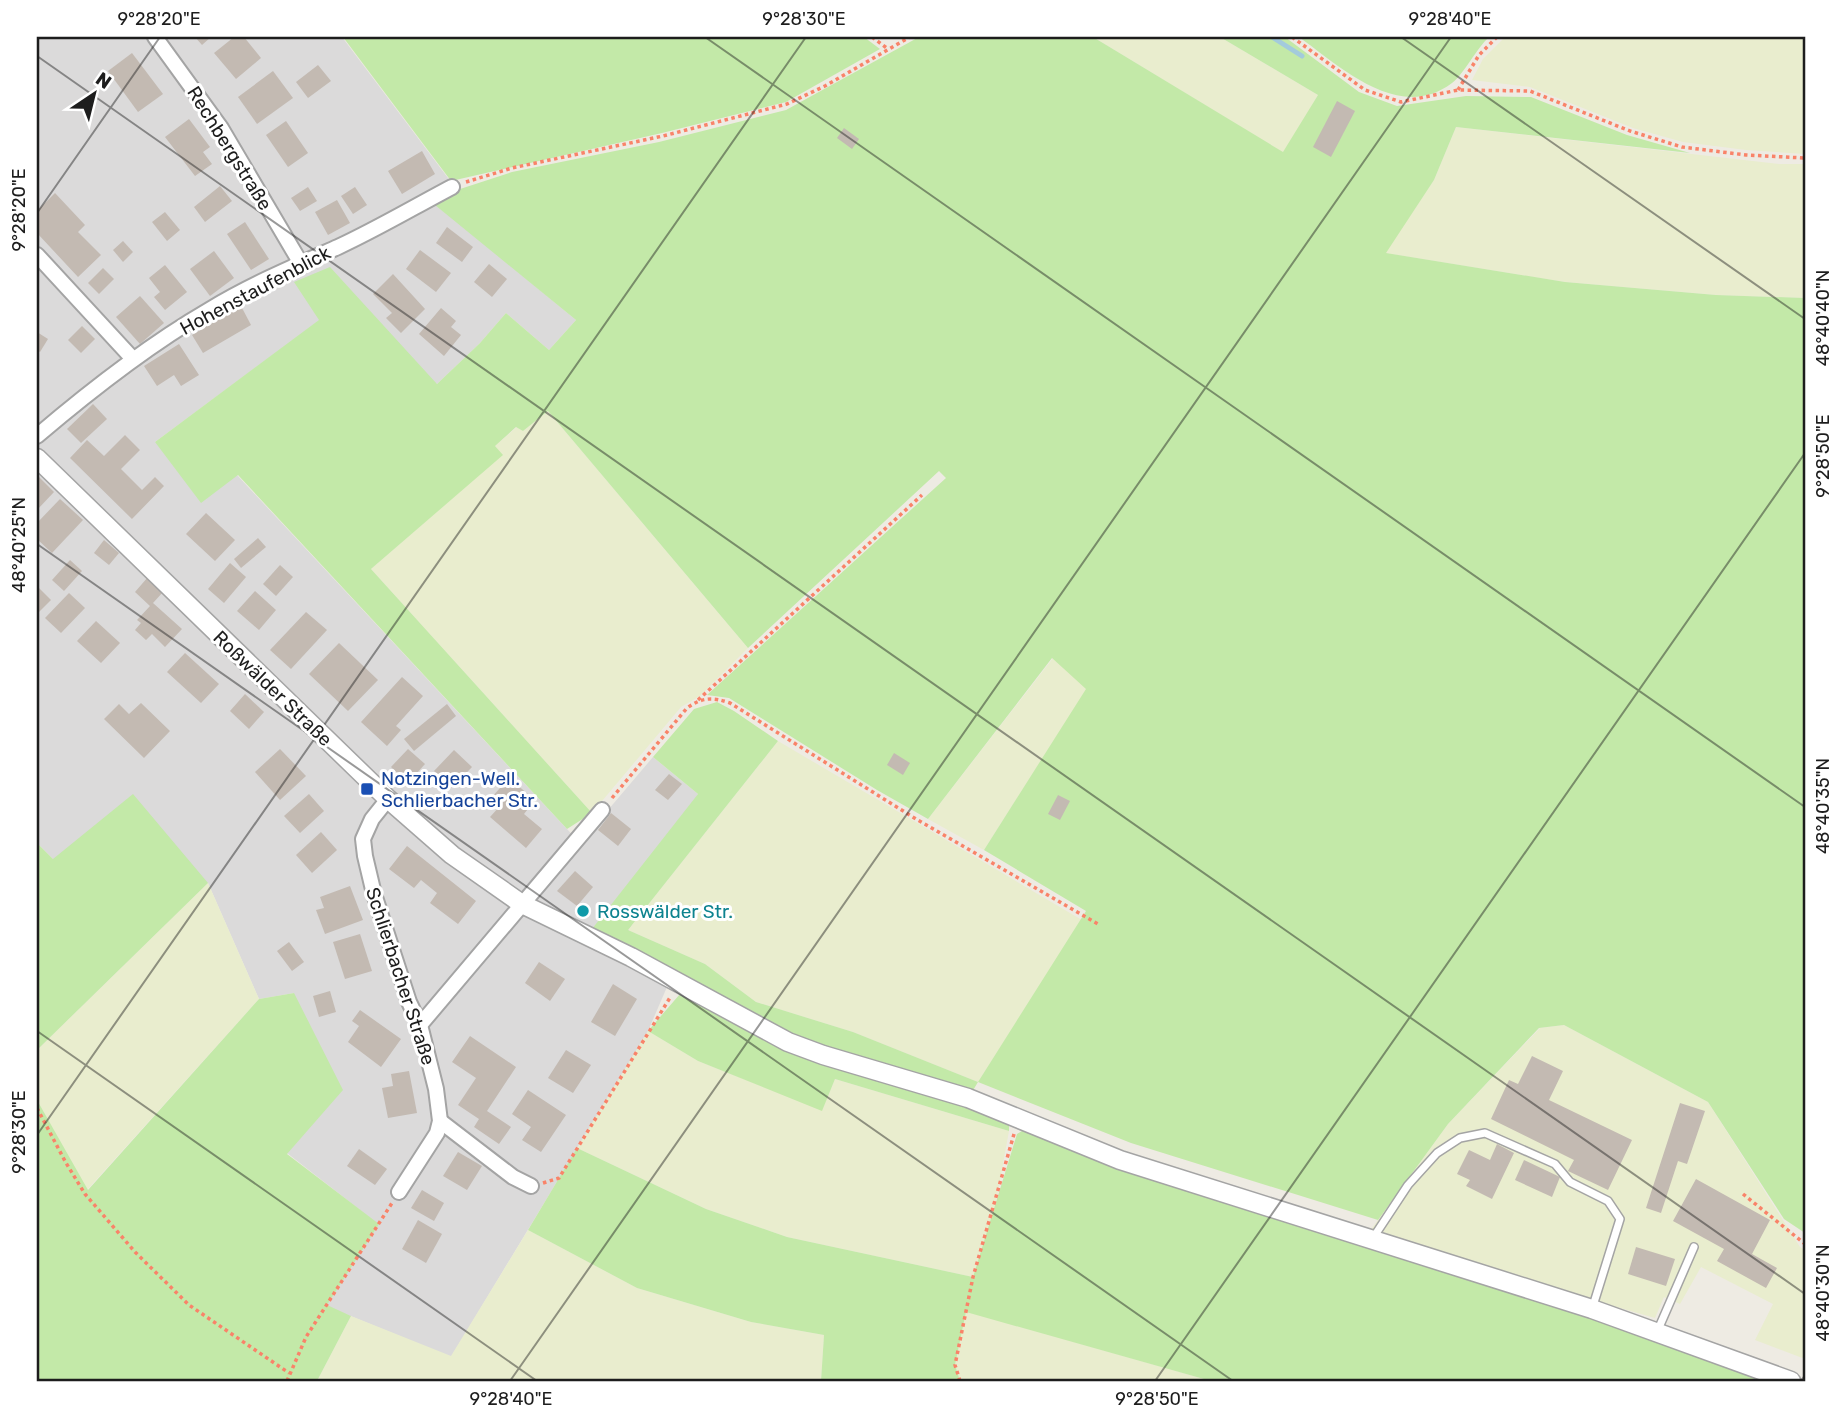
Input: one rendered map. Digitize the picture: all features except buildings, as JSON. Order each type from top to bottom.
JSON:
[{"type":"street","name":"Rechbergstraße","points":[[155,37],[220,128],[300,262]]},
{"type":"street","name":"Hohenstaufenblick","points":[[37,436],[133,359],[209,310],[452,187]]},
{"type":"street","points":[[37,256],[133,359]]},
{"type":"street","name":"Roßwälder Straße","points":[[37,458],[388,799],[452,855],[522,904],[788,1042],[968,1098],[1120,1160],[1591,1309],[1791,1381]]},
{"type":"street","name":"Schlierbacher Straße","points":[[388,799],[372,819],[363,839],[365,856],[374,894],[409,1002],[420,1025],[436,1089],[440,1121]]},
{"type":"street","points":[[420,1025],[602,810]]},
{"type":"street","points":[[399,1192],[436,1133],[440,1121],[513,1177],[531,1186]]},
{"type":"lane","points":[[1373,1238],[1408,1185],[1437,1153],[1460,1138],[1485,1133],[1555,1164],[1570,1182],[1608,1201],[1620,1219],[1591,1309]]},
{"type":"lane","points":[[1657,1332],[1695,1247]]},
{"type":"path","points":[[872,37],[888,49]]},
{"type":"path","points":[[452,187],[512,168],[663,136],[787,104],[825,86],[910,37]]},
{"type":"path","points":[[1292,37],[1365,90],[1401,102],[1458,90],[1530,92],[1630,131],[1682,147],[1746,155],[1805,158]]},
{"type":"path","points":[[1458,90],[1479,55],[1497,37]]},
{"type":"path","points":[[602,810],[696,701],[922,495]]},
{"type":"path","points":[[696,701],[709,698],[730,704],[916,819],[1098,923]]},
{"type":"path","points":[[531,1186],[559,1178],[679,984]]},
{"type":"path","points":[[37,1108],[85,1194],[135,1252],[189,1305],[289,1373]]},
{"type":"path","points":[[960,1381],[955,1365],[968,1300],[1018,1118]]},
{"type":"path","points":[[287,1381],[306,1337],[399,1192]]},
{"type":"path","points":[[1743,1194],[1805,1244]]},
{"type":"shaded area","points":[[37,37],[342,37],[457,190],[436,204],[576,320],[549,350],[506,313],[480,343],[437,384],[320,320],[155,442],[237,475],[580,843],[653,757],[698,794],[615,958],[667,987],[648,1031],[451,1357],[326,1306],[378,1224],[287,1153],[294,993],[259,999],[208,883],[53,859],[37,843]]},
{"type":"green space","points":[[343,37],[864,37],[880,49],[786,102],[451,181]]},
{"type":"green space","points":[[919,37],[1093,37],[1283,152],[1318,95],[1220,37],[1285,37],[1359,92],[1397,106],[1466,96],[1531,97],[1627,135],[1690,153],[1456,127],[1434,180],[1386,253],[1565,282],[1716,295],[1805,298],[1805,1233],[1784,1219],[1708,1102],[1564,1025],[1539,1028],[1448,1124],[1378,1220],[1131,1143],[978,1082],[1086,911],[984,850],[1086,689],[1052,658],[928,819],[729,698],[707,695],[946,478],[939,471],[748,648],[548,411],[523,431],[516,427],[495,446],[503,455],[371,569],[592,813],[567,829],[238,475],[201,503],[155,442],[319,320],[294,282],[330,267],[437,384],[480,343],[506,313],[549,350],[576,320],[435,205],[457,190],[512,172],[659,142],[786,110]]},
{"type":"green space","points":[[1093,37],[1220,37],[1318,95],[1284,153]]},
{"type":"green space","points":[[1299,37],[1489,37],[1452,83],[1432,94],[1412,97],[1391,94],[1371,86]]},
{"type":"green space","points":[[1505,37],[1805,37],[1805,154],[1683,142],[1633,128],[1530,87],[1472,80],[1483,59]]},
{"type":"green space","points":[[1456,127],[1779,164],[1805,164],[1805,298],[1716,295],[1565,282],[1385,253],[1434,180]]},
{"type":"green space","points":[[548,411],[748,648],[700,696],[681,707],[592,813],[371,569],[502,455],[495,446],[517,427],[523,431]]},
{"type":"green space","points":[[1053,658],[1087,689],[984,850],[928,819]]},
{"type":"green space","points":[[717,702],[778,741],[628,930],[705,964],[756,1002],[853,1032],[978,1082],[972,1092],[788,1033],[592,929],[698,794],[653,757],[694,709]]},
{"type":"green space","points":[[778,741],[1082,920],[978,1082],[853,1032],[756,1002],[705,964],[628,930]]},
{"type":"green space","points":[[133,794],[208,883],[37,1050],[37,843],[53,859]]},
{"type":"green space","points":[[208,883],[259,999],[87,1190],[37,1100],[37,1050]]},
{"type":"green space","points":[[294,993],[343,1090],[287,1154],[379,1224],[327,1305],[351,1316],[317,1381],[37,1381],[37,1100],[88,1190],[259,999]]},
{"type":"green space","points":[[680,994],[786,1048],[1009,1120],[1009,1131],[835,1079],[822,1111],[698,1061],[648,1031]]},
{"type":"green space","points":[[1564,1025],[1708,1102],[1800,1247],[1805,1250],[1805,1359],[1755,1340],[1773,1304],[1701,1267],[1680,1304],[1664,1297],[1655,1318],[1536,1284],[1370,1231],[1448,1124],[1540,1028]]},
{"type":"green space","points":[[648,1031],[698,1061],[822,1110],[835,1079],[1009,1131],[995,1207],[973,1277],[787,1237],[706,1209],[577,1148]]},
{"type":"green space","points":[[1027,1128],[1771,1381],[1211,1381],[966,1312],[955,1365],[960,1381],[821,1381],[824,1335],[751,1322],[637,1288],[528,1230],[577,1148],[706,1209],[787,1237],[973,1277],[1017,1134]]},
{"type":"green space","points":[[528,1230],[637,1288],[751,1322],[824,1335],[821,1381],[317,1381],[351,1316],[451,1356]]},
{"type":"green space","points":[[966,1311],[1211,1381],[960,1381],[955,1365]]},
{"type":"waterway","points":[[1272,37],[1302,56]]},
{"type":"place","name":"Notzingen-Well. Schlierbacher Str.","points":[[367,789]]},
{"type":"place","name":"Rosswälder Str.","points":[[583,911]]}]
